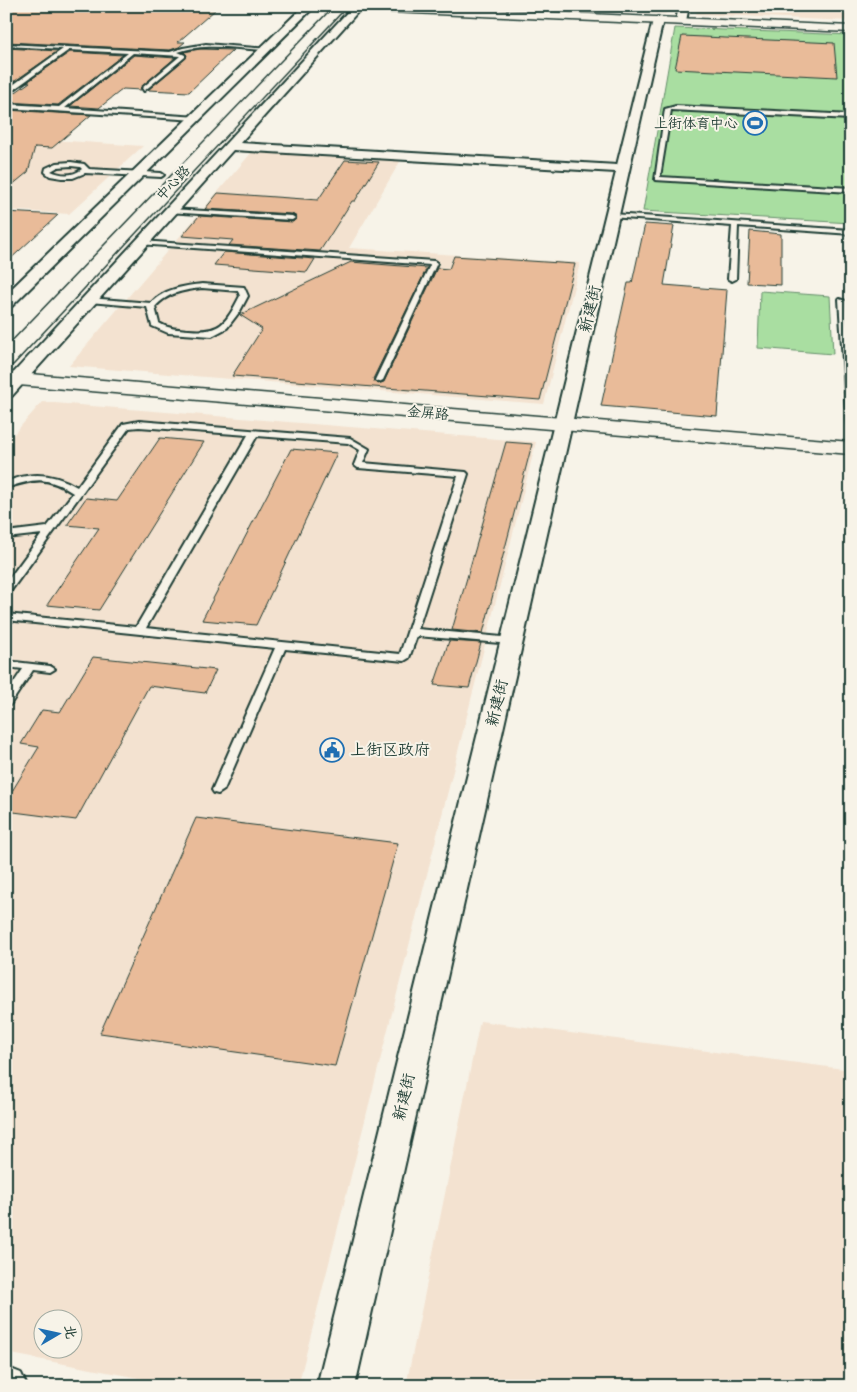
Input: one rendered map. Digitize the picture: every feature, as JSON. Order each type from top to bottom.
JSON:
[{"type":"main road","name":"中心路","points":[[148,189],[327,6]]},
{"type":"main road","points":[[332,6],[851,27]]},
{"type":"main road","name":"中心路","points":[[6,360],[341,6]]},
{"type":"main road","points":[[401,6],[674,20]]},
{"type":"main road","name":"金屏路","points":[[10,383],[851,448]]},
{"type":"street","points":[[6,303],[310,6]]},
{"type":"street","name":"新建街","points":[[336,1386],[623,169],[674,20],[684,6]]},
{"type":"street","points":[[10,383],[89,300],[358,7]]},
{"type":"street","points":[[229,146],[623,169]]},
{"type":"lane","points":[[7,46],[172,53],[183,56],[144,89]]},
{"type":"lane","points":[[172,53],[199,47],[266,49]]},
{"type":"lane","points":[[6,93],[68,48]]},
{"type":"lane","points":[[60,109],[133,51]]},
{"type":"lane","points":[[6,106],[196,118]]},
{"type":"lane","points":[[851,117],[668,109],[657,179],[851,190]]},
{"type":"lane","points":[[85,170],[82,165],[71,164],[57,165],[48,169],[48,172],[61,176],[77,174],[85,170],[161,175]]},
{"type":"lane","points":[[170,211],[292,218]]},
{"type":"lane","points":[[612,216],[851,232]]},
{"type":"lane","points":[[732,279],[735,224]]},
{"type":"lane","points":[[141,243],[434,263],[380,380]]},
{"type":"lane","points":[[89,300],[153,305],[167,294],[181,289],[202,286],[241,288],[244,296],[236,311],[224,326],[209,334],[168,331],[155,324],[152,316],[153,305]]},
{"type":"lane","points":[[842,301],[851,424]]},
{"type":"lane","points":[[6,590],[126,426],[139,424],[350,441],[365,449],[358,465],[463,474],[404,658],[6,617]]},
{"type":"lane","points":[[139,631],[254,433]]},
{"type":"lane","points":[[6,485],[26,477],[44,476],[63,482],[78,492]]},
{"type":"lane","points":[[6,535],[50,530]]},
{"type":"lane","points":[[412,632],[512,642]]},
{"type":"lane","points":[[218,790],[281,646]]},
{"type":"lane","points":[[6,664],[50,669]]},
{"type":"lane","points":[[6,703],[30,667]]},
{"type":"shaded area","points":[[494,6],[668,6],[666,14]]},
{"type":"shaded area","points":[[698,6],[851,6],[851,21],[696,14]]},
{"type":"shaded area","points":[[6,138],[143,146],[69,214],[6,210]]},
{"type":"shaded area","points":[[252,152],[401,160],[349,248],[580,263],[544,404],[69,366]]},
{"type":"shaded area","points":[[42,402],[536,442],[298,1386],[181,1386],[43,1360],[82,1360],[82,1310],[32,1310],[32,1358],[6,1353],[6,443]]},
{"type":"shaded area","points":[[480,1021],[851,1070],[851,1386],[406,1386]]},
{"type":"green space","name":"上街体育中心","points":[[675,28],[851,35],[851,223],[643,211]]},
{"type":"green space","points":[[760,291],[830,296],[833,354],[758,348]]},
{"type":"building","points":[[17,6],[125,6],[215,10],[178,42],[185,42],[179,47],[170,50],[6,42],[6,13]]},
{"type":"building","points":[[682,36],[834,43],[837,77],[675,69]]},
{"type":"building","points":[[6,48],[58,51],[15,81],[6,81]]},
{"type":"building","points":[[200,49],[233,50],[189,92],[148,90],[186,58],[187,55],[184,52]]},
{"type":"building","points":[[70,52],[123,55],[58,105],[6,102],[6,99],[30,82],[27,82]]},
{"type":"building","points":[[134,55],[175,58],[141,87],[141,90],[123,89],[99,108],[70,106]]},
{"type":"building","points":[[6,110],[91,115],[52,148],[35,147],[28,172],[6,190]]},
{"type":"building","points":[[345,160],[379,162],[355,201],[352,201],[320,251],[229,245],[233,240],[182,236],[199,216],[293,222],[297,217],[292,214],[205,209],[218,193],[318,200]]},
{"type":"building","points":[[6,212],[58,215],[6,263]]},
{"type":"building","points":[[645,224],[674,226],[664,285],[727,290],[717,416],[601,406],[628,283],[632,283]]},
{"type":"building","points":[[750,231],[781,234],[781,285],[747,283]]},
{"type":"building","points":[[224,252],[315,259],[307,272],[214,265]]},
{"type":"building","points":[[454,256],[575,264],[540,400],[232,376],[262,329],[240,315],[351,262],[427,268],[373,379],[378,384],[384,382],[437,268],[449,269]]},
{"type":"building","points":[[160,438],[204,442],[99,610],[47,605],[99,528],[67,525],[86,498],[117,501]]},
{"type":"building","points":[[506,442],[532,444],[483,633],[452,630]]},
{"type":"building","points":[[291,449],[337,453],[256,625],[202,620]]},
{"type":"building","points":[[449,641],[481,643],[469,688],[434,685]]},
{"type":"building","points":[[93,657],[216,670],[205,693],[149,686],[76,820],[6,811],[6,801],[39,747],[21,744],[42,710],[60,712]]},
{"type":"building","points":[[196,818],[398,843],[335,1066],[100,1033]]},
{"type":"place","name":"上街体育中心","points":[[755,123]]},
{"type":"place","name":"上街区政府","points":[[332,750]]}]
